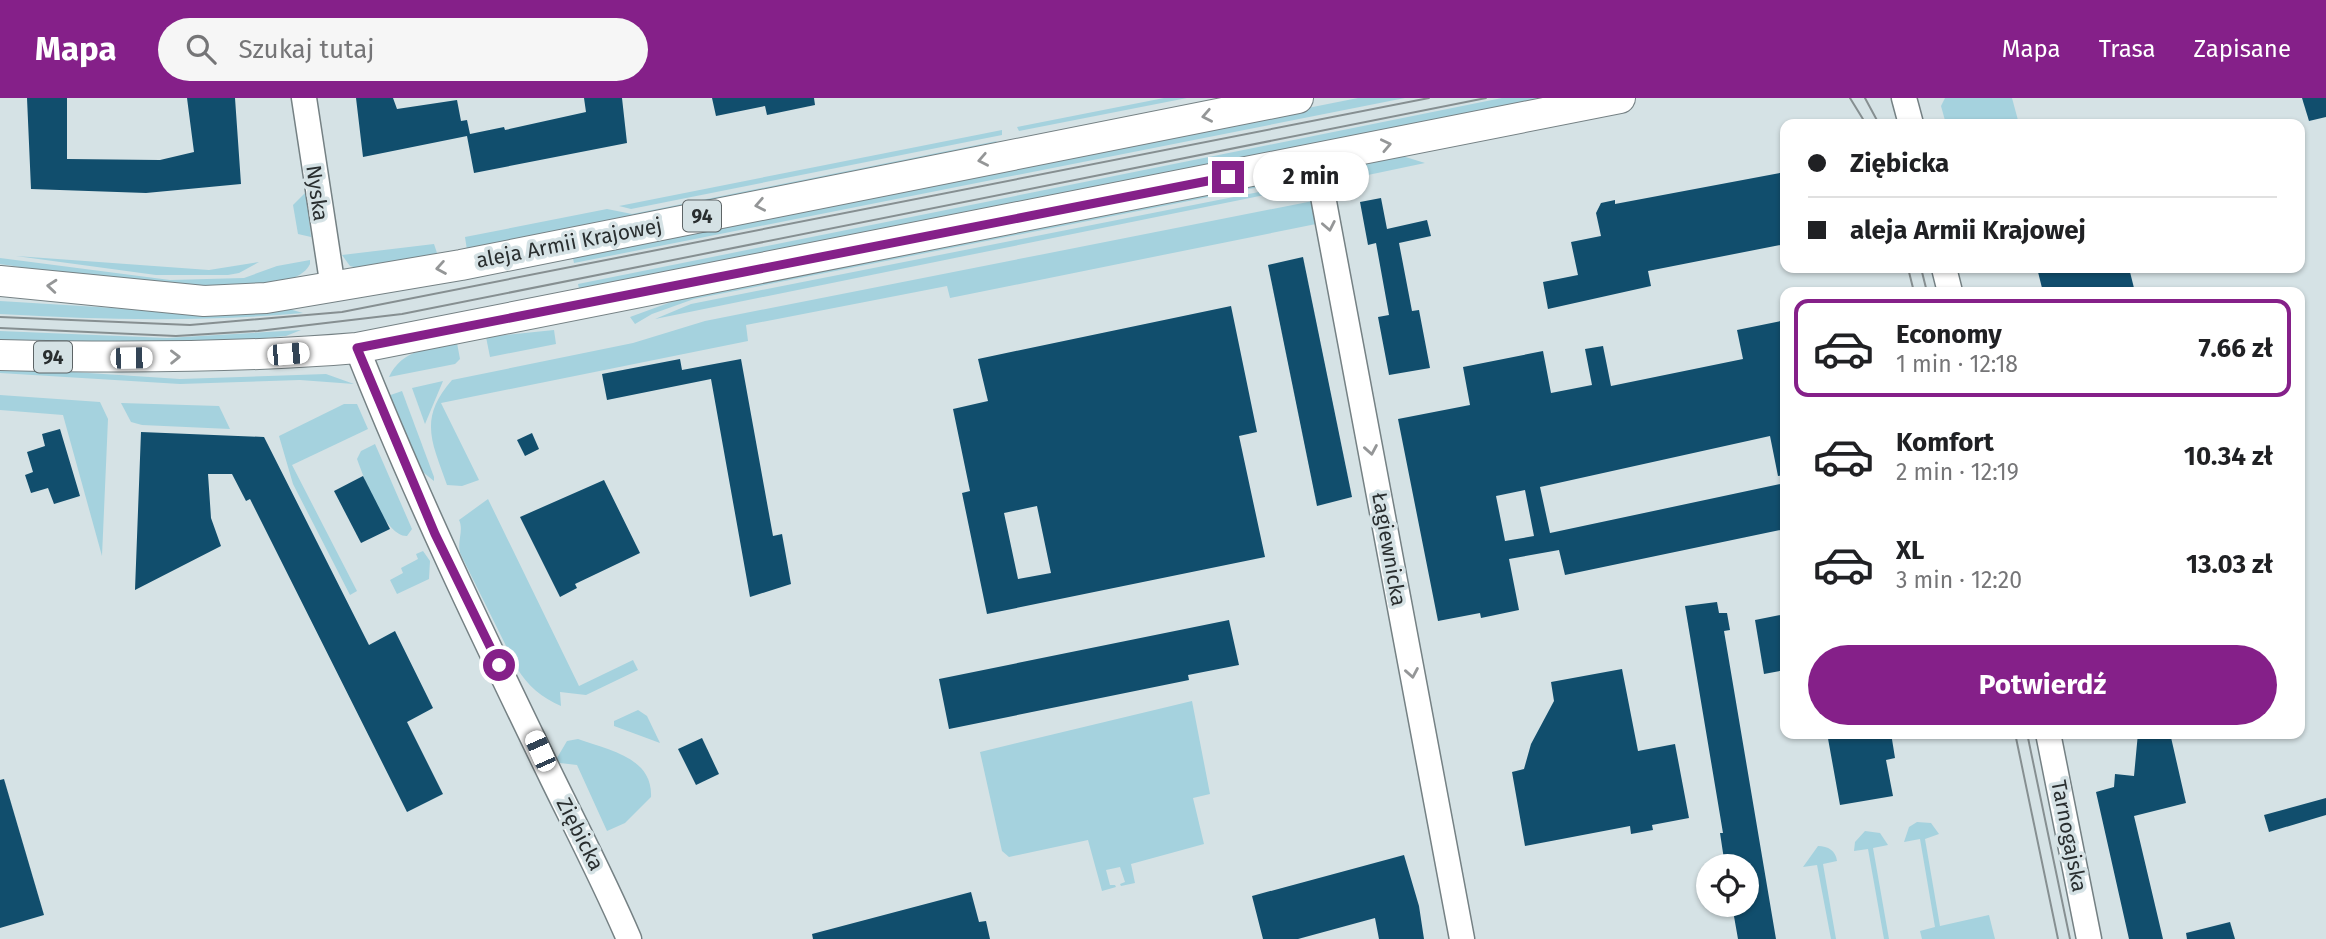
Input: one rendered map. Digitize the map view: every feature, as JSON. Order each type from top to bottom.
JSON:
[{"type":"main road","name":"aleja Armii Krajowej","points":[[0,281],[204,301],[266,298],[332,288],[1298,98]]},
{"type":"main road","name":"94","points":[[0,355],[107,358],[268,356],[357,348],[1620,98]]},
{"type":"street","name":"Nyska","points":[[304,98],[332,288]]},
{"type":"street","points":[[1904,98],[1910,119]]},
{"type":"street","name":"Łagiewnicka","points":[[1317,159],[1462,939]]},
{"type":"street","name":"Ziębicka","points":[[357,348],[435,534],[552,779],[596,863],[629,939]]},
{"type":"street","name":"Tarnogajska","points":[[2049,739],[2090,939]]},
{"type":"shaded area","points":[[1164,98],[1187,98],[1019,131],[1017,127]]},
{"type":"shaded area","points":[[1358,98],[1405,98],[574,263],[572,254]]},
{"type":"shaded area","points":[[1502,98],[1544,98],[580,293],[578,284]]},
{"type":"shaded area","points":[[1945,98],[2012,98],[2018,119],[1945,119],[1941,106]]},
{"type":"shaded area","points":[[1002,130],[1002,135],[631,209],[619,206]]},
{"type":"shaded area","points":[[997,141],[993,145],[467,250],[465,237],[607,209],[632,214]]},
{"type":"shaded area","points":[[1399,155],[1425,163],[1330,183],[1332,174],[1340,167]]},
{"type":"shaded area","points":[[1294,176],[1310,186],[1296,189],[1275,184],[694,299],[652,314],[635,324],[630,317],[682,298]]},
{"type":"shaded area","points":[[1269,190],[1284,191],[655,319],[691,304]]},
{"type":"shaded area","points":[[306,192],[311,237],[298,234],[293,205]]},
{"type":"shaded area","points":[[1318,200],[1321,223],[950,298],[947,286],[746,325],[748,341],[441,403],[479,480],[462,486],[447,485],[433,443],[431,431],[435,407],[452,380],[633,343],[705,321]]},
{"type":"shaded area","points":[[434,244],[438,256],[361,269],[350,266],[342,255]]},
{"type":"shaded area","points":[[16,256],[209,270],[259,262],[239,273],[228,275],[156,275]]},
{"type":"shaded area","points":[[0,258],[170,280],[244,278],[277,266],[310,260],[310,264],[292,278],[259,286],[215,287],[165,285],[66,274],[0,264]]},
{"type":"shaded area","points":[[0,301],[179,312],[289,309],[303,313],[189,319],[76,318],[0,314]]},
{"type":"shaded area","points":[[301,330],[286,336],[231,341],[0,342],[0,331],[167,338]]},
{"type":"shaded area","points":[[554,330],[556,344],[490,357],[486,337]]},
{"type":"shaded area","points":[[457,343],[460,359],[455,364],[389,377],[409,355]]},
{"type":"shaded area","points":[[27,369],[180,379],[326,374],[354,384],[300,380],[180,384],[0,373],[0,370]]},
{"type":"shaded area","points":[[443,381],[425,424],[412,388]]},
{"type":"shaded area","points":[[402,391],[434,481],[419,469],[385,397]]},
{"type":"shaded area","points":[[0,395],[100,402],[108,419],[102,556],[63,415],[0,410]]},
{"type":"shaded area","points":[[121,403],[219,406],[230,429],[142,425],[131,422]]},
{"type":"shaded area","points":[[344,404],[357,404],[368,429],[292,465],[357,591],[350,595],[293,484],[279,436]]},
{"type":"shaded area","points":[[375,444],[412,529],[407,536],[399,534],[383,517],[357,459],[361,451]]},
{"type":"shaded area","points":[[488,499],[579,686],[633,660],[638,670],[586,695],[560,692],[561,706],[541,695],[525,680],[460,553],[459,520]]},
{"type":"shaded area","points":[[423,551],[430,561],[429,579],[397,594],[390,580],[403,573],[401,568],[418,559],[416,554]]},
{"type":"shaded area","points":[[1192,701],[1210,794],[1193,798],[1204,844],[1131,864],[1135,883],[1121,886],[1120,884],[1125,882],[1120,867],[1106,870],[1110,885],[1116,887],[1102,891],[1088,840],[1009,857],[1002,851],[980,752]]},
{"type":"shaded area","points":[[638,710],[647,716],[660,743],[614,726],[614,721]]},
{"type":"shaded area","points":[[578,739],[626,757],[637,764],[650,783],[651,797],[625,823],[607,831],[577,765],[560,763],[557,758],[567,741]]},
{"type":"shaded area","points":[[1917,822],[1931,823],[1939,834],[1925,839],[1940,926],[1989,915],[1995,939],[1922,939],[1920,931],[1935,927],[1920,839],[1904,842],[1909,827]]},
{"type":"shaded area","points":[[1865,831],[1880,833],[1888,845],[1873,848],[1889,939],[1884,939],[1868,849],[1854,851],[1855,842]]},
{"type":"shaded area","points":[[1818,846],[1831,850],[1837,861],[1823,864],[1836,939],[1831,939],[1817,865],[1803,867]]},
{"type":"building","points":[[27,98],[67,98],[67,159],[160,160],[194,152],[187,98],[235,98],[241,184],[146,193],[31,189]]},
{"type":"building","points":[[356,98],[393,98],[397,109],[457,100],[461,121],[467,120],[470,134],[504,127],[505,130],[586,112],[584,98],[622,98],[627,143],[474,173],[467,136],[363,157]]},
{"type":"building","points":[[712,98],[814,98],[815,105],[767,115],[765,106],[716,116]]},
{"type":"building","points":[[2302,98],[2326,98],[2326,117],[2309,121]]},
{"type":"building","points":[[1780,173],[1780,245],[1648,271],[1651,286],[1548,309],[1543,282],[1578,275],[1571,242],[1601,236],[1596,213],[1601,203],[1615,200],[1615,204]]},
{"type":"building","points":[[1381,198],[1387,229],[1427,220],[1431,236],[1399,243],[1412,311],[1419,310],[1430,368],[1389,375],[1378,317],[1389,315],[1376,243],[1368,245],[1360,202]]},
{"type":"building","points":[[1303,257],[1352,497],[1317,506],[1268,265]]},
{"type":"building","points":[[2038,273],[2130,273],[2134,287],[2042,287]]},
{"type":"building","points":[[1231,306],[1257,432],[1239,436],[1265,557],[987,614],[962,493],[970,491],[953,409],[988,401],[978,359]],"holes":[[[1037,506],[1051,573],[1018,579],[1004,513]]]},
{"type":"building","points":[[1780,321],[1780,476],[1770,436],[1540,487],[1550,533],[1780,484],[1780,530],[1565,575],[1559,550],[1509,559],[1519,610],[1481,618],[1480,613],[1438,621],[1398,419],[1470,405],[1463,367],[1543,351],[1551,393],[1592,385],[1585,349],[1603,346],[1611,386],[1743,359],[1737,330]],"holes":[[[1525,490],[1534,536],[1505,541],[1496,496]]]},
{"type":"building","points":[[680,359],[682,370],[741,359],[773,536],[782,534],[791,584],[750,597],[711,379],[607,400],[602,374]]},
{"type":"building","points":[[60,429],[80,496],[54,504],[48,488],[31,493],[25,475],[33,472],[27,452],[45,446],[42,434]]},
{"type":"building","points":[[141,432],[264,437],[369,645],[395,631],[433,708],[407,722],[443,794],[407,812],[250,499],[246,501],[232,474],[208,474],[211,518],[221,546],[135,590]]},
{"type":"building","points":[[532,433],[539,449],[525,456],[517,440]]},
{"type":"building","points":[[363,476],[390,529],[361,543],[334,491]]},
{"type":"building","points":[[604,480],[640,553],[575,584],[577,588],[560,597],[520,517]]},
{"type":"building","points":[[1717,602],[1719,613],[1727,613],[1730,630],[1724,631],[1776,939],[1738,939],[1734,917],[1759,917],[1759,854],[1723,854],[1720,833],[1723,833],[1685,606]]},
{"type":"building","points":[[1780,615],[1780,671],[1764,674],[1755,620]]},
{"type":"building","points":[[1229,620],[1239,665],[1188,675],[1189,680],[949,729],[939,679]]},
{"type":"building","points":[[1622,669],[1638,751],[1675,744],[1689,818],[1652,825],[1653,830],[1631,834],[1630,826],[1525,846],[1512,772],[1524,769],[1531,744],[1554,701],[1551,682]]},
{"type":"building","points":[[702,738],[719,774],[696,785],[678,749]]},
{"type":"building","points":[[1828,739],[1892,739],[1895,758],[1886,760],[1893,796],[1840,805]]},
{"type":"building","points":[[2137,739],[2171,739],[2186,803],[2134,816],[2163,939],[2129,939],[2096,792],[2114,787],[2115,774],[2134,776]]},
{"type":"building","points":[[4,779],[44,915],[0,928],[0,780]]},
{"type":"building","points":[[2326,798],[2326,815],[2269,832],[2264,815]]},
{"type":"building","points":[[1404,855],[1419,906],[1424,939],[1379,939],[1375,918],[1298,939],[1263,939],[1252,896]]},
{"type":"building","points":[[971,892],[979,922],[986,921],[990,939],[813,939],[812,934]]},
{"type":"building","points":[[2230,922],[2235,939],[2187,939],[2186,933]]},
{"type":"tram line","points":[[0,317],[190,325],[342,312],[1429,98]]},
{"type":"tram line","points":[[0,328],[176,336],[258,331],[402,314],[1486,98]]},
{"type":"tram line","points":[[1850,98],[1863,119]]},
{"type":"tram line","points":[[1865,98],[1876,119]]},
{"type":"tram line","points":[[1909,273],[1913,287]]},
{"type":"tram line","points":[[1922,273],[1926,287]]},
{"type":"tram line","points":[[2016,739],[2058,939]]},
{"type":"tram line","points":[[2028,739],[2070,939]]},
{"type":"route","points":[[499,665],[435,534],[370,386],[357,348],[483,326],[1228,177]]}]
